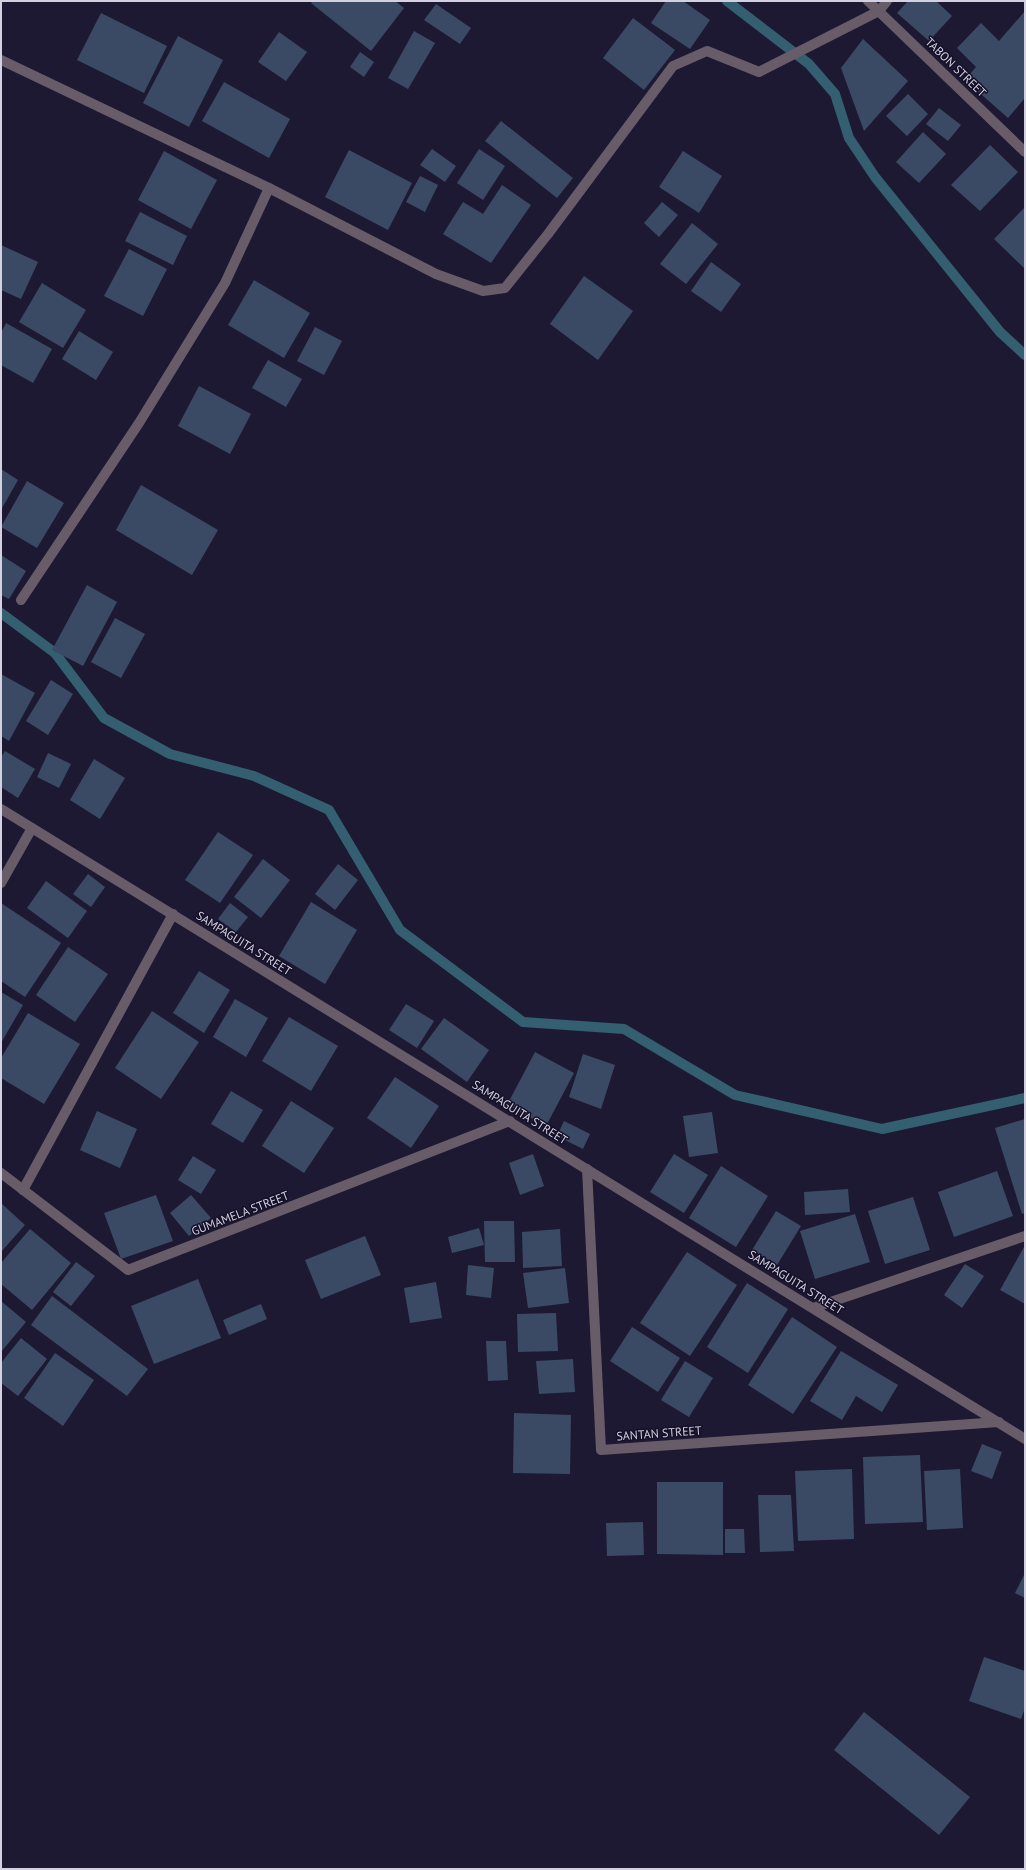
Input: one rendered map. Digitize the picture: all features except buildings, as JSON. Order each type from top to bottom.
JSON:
[{"type":"street","name":"TABON STREET","points":[[868,1],[1025,152]]},
{"type":"street","points":[[1,60],[269,188],[436,274],[483,291],[505,288],[548,234],[673,66],[707,51],[759,72],[879,11],[887,1]]},
{"type":"street","points":[[21,600],[139,424],[225,283],[269,188]]},
{"type":"street","name":"SAMPAGUITA STREET","points":[[1,809],[1025,1439]]},
{"type":"street","points":[[1,883],[32,828]]},
{"type":"street","points":[[23,1190],[173,914]]},
{"type":"street","name":"GUMAMELA STREET","points":[[1,1173],[128,1270],[510,1121]]},
{"type":"street","name":"SANTAN STREET","points":[[587,1169],[601,1450],[999,1422]]},
{"type":"street","points":[[813,1308],[1025,1236]]},
{"type":"waterway","points":[[727,1],[809,64],[835,94],[849,138],[875,177],[1000,332],[1025,355]]},
{"type":"waterway","points":[[1,613],[55,653],[104,718],[170,754],[254,776],[329,810],[400,930],[523,1022],[624,1029],[735,1095],[882,1129],[1025,1098]]}]
